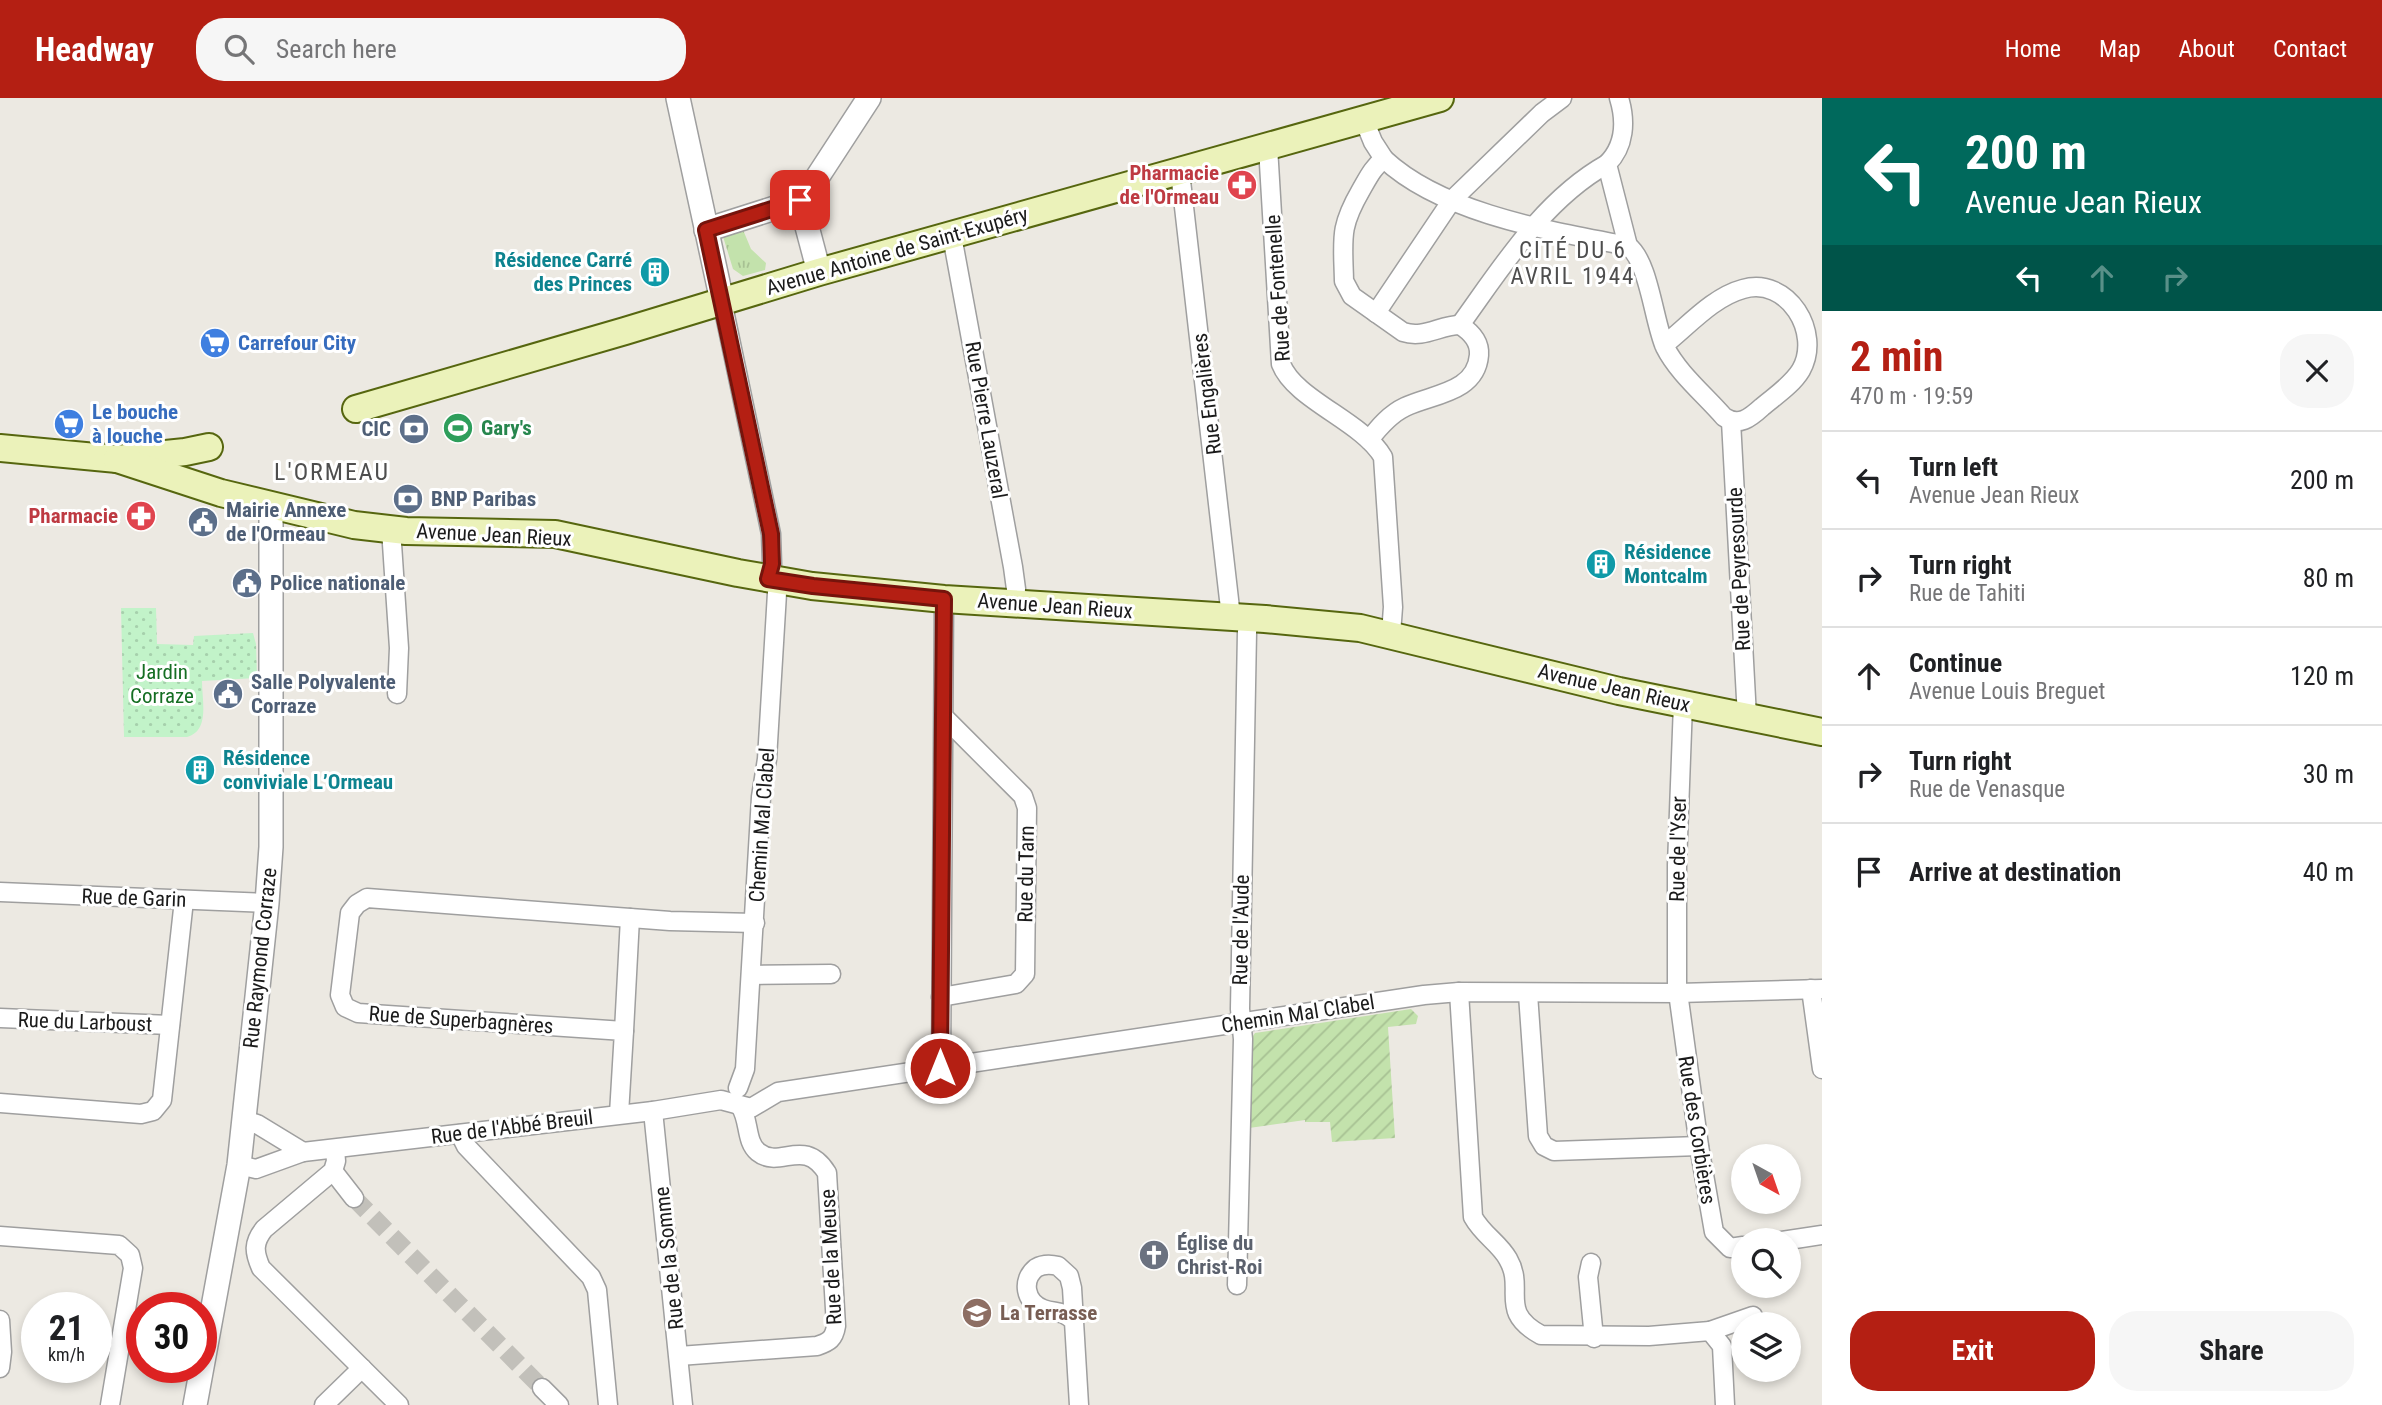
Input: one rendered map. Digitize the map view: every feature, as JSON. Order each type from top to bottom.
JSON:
[{"type":"main road","name":"Avenue Antoine de Saint-Exupéry","points":[[356,409],[819,272],[1440,98]]},
{"type":"main road","points":[[0,448],[117,458],[197,450],[195,475],[204,486]]},
{"type":"main road","name":"Avenue Jean Rieux","points":[[117,458],[271,507],[355,525],[391,529],[555,534],[813,586],[944,599],[1240,617],[1360,628],[1619,691],[1822,732]]},
{"type":"street","points":[[678,98],[722,301]]},
{"type":"street","points":[[706,230],[800,200],[869,98]]},
{"type":"street","points":[[1376,313],[1452,200],[1542,113],[1562,98]]},
{"type":"street","points":[[1460,325],[1533,228],[1574,184],[1607,164],[1618,150],[1623,120],[1619,98]]},
{"type":"street","points":[[1364,120],[1384,159],[1394,169],[1420,185],[1452,200],[1533,228],[1628,246],[1633,250],[1642,267],[1664,345],[1673,360],[1731,421],[1741,422],[1749,418],[1789,384],[1800,371],[1808,349],[1808,338],[1792,304],[1773,291],[1753,287],[1731,293],[1664,345]]},
{"type":"street","name":"Rue de Fontenelle","points":[[1268,147],[1281,364],[1291,381],[1369,440],[1383,457],[1386,469],[1393,607],[1391,634]]},
{"type":"street","points":[[1369,440],[1379,427],[1403,407],[1466,382],[1478,365],[1479,350],[1474,337],[1460,325],[1449,325],[1431,332],[1411,335],[1403,332],[1352,296],[1347,288],[1344,281],[1342,233],[1348,213],[1374,166],[1384,159]]},
{"type":"street","points":[[1607,164],[1628,246]]},
{"type":"street","name":"Rue Engalières","points":[[1181,172],[1240,617]]},
{"type":"street","points":[[800,200],[819,272]]},
{"type":"street","name":"Rue Pierre Lauzeral","points":[[952,236],[1013,567],[1015,604]]},
{"type":"street","name":"Chemin Mal Clabel","points":[[722,301],[771,534],[777,593],[767,759],[761,797],[747,1096],[1424,995],[1459,992],[1678,993],[1816,989]]},
{"type":"street","name":"Rue de Peyresourde","points":[[1731,421],[1747,717]]},
{"type":"street","name":"Rue Raymond Corraze","points":[[195,1405],[239,1165],[267,903],[271,846],[271,507]]},
{"type":"street","points":[[391,529],[399,648],[397,694]]},
{"type":"street","points":[[940,1068],[944,599]]},
{"type":"street","name":"Rue de l'Aude","points":[[1237,1284],[1247,646],[1240,617]]},
{"type":"street","name":"Rue de l'Yser","points":[[1678,993],[1677,865],[1683,704]]},
{"type":"street","name":"Rue du Tarn","points":[[941,996],[1016,984],[1025,974],[1027,808],[1023,796],[944,717]]},
{"type":"street","name":"Rue de Garin","points":[[0,892],[267,903]]},
{"type":"street","name":"Rue de Superbagnères","points":[[624,1031],[358,1013],[345,1007],[340,995],[349,913],[367,898],[630,918],[755,923]]},
{"type":"street","name":"Rue du Larboust","points":[[0,1103],[141,1114],[153,1111],[162,1100],[184,900]]},
{"type":"street","points":[[619,1114],[630,918]]},
{"type":"street","points":[[751,975],[831,974]]},
{"type":"street","points":[[1816,989],[1822,1069]]},
{"type":"street","points":[[1459,992],[1473,1217],[1480,1230],[1507,1256],[1512,1267],[1514,1309],[1528,1328],[1541,1335],[1594,1338],[1710,1331],[1731,1324]]},
{"type":"street","name":"Rue des Corbières","points":[[1678,993],[1714,1232],[1731,1248]]},
{"type":"street","points":[[1528,994],[1538,1136],[1544,1146],[1555,1151],[1699,1146]]},
{"type":"street","name":"Rue du Larboust","points":[[0,1018],[170,1025]]},
{"type":"street","name":"Rue de l'Abbé Breuil","points":[[239,1165],[256,1169],[303,1153],[653,1111],[747,1096]]},
{"type":"street","name":"Rue de la Meuse","points":[[679,1356],[817,1346],[829,1342],[835,1335],[827,1173],[821,1163],[812,1157],[768,1157],[759,1153],[749,1137],[747,1096]]},
{"type":"street","name":"Rue de la Somme","points":[[653,1111],[683,1405]]},
{"type":"street","points":[[244,1120],[257,1124],[303,1153]]},
{"type":"street","points":[[460,1135],[466,1146],[591,1277],[597,1290],[608,1405]]},
{"type":"street","points":[[335,1150],[333,1171],[264,1228],[256,1239],[255,1254],[261,1268],[399,1405]]},
{"type":"street","points":[[333,1171],[354,1198]]},
{"type":"street","points":[[1801,1238],[1822,1235]]},
{"type":"street","points":[[0,1236],[119,1245],[130,1255],[133,1268],[110,1405]]},
{"type":"street","points":[[1591,1263],[1588,1278],[1594,1338]]},
{"type":"street","points":[[0,1320],[0,1368]]},
{"type":"street","points":[[1074,1321],[1079,1405]]},
{"type":"street","points":[[1710,1331],[1722,1346],[1725,1405]]},
{"type":"street","points":[[324,1405],[362,1368]]},
{"type":"street","points":[[542,1388],[559,1405]]},
{"type":"green space","points":[[741,225],[751,249],[766,263],[765,270],[743,276],[733,269],[721,230]]},
{"type":"green space","name":"Jardin Corraze","points":[[121,608],[156,608],[157,644],[193,645],[194,636],[253,633],[257,678],[202,681],[202,722],[194,734],[187,737],[124,737]]},
{"type":"green space","points":[[1411,1009],[1418,1016],[1416,1024],[1388,1027],[1395,1138],[1332,1142],[1330,1122],[1305,1120],[1249,1128],[1251,1039],[1255,1033]]},
{"type":"tunnel","points":[[354,1198],[542,1388]]},
{"type":"place","name":"Pharmacie de l'Ormeau","points":[[1242,185]]},
{"type":"place","name":"Résidence Carré des Princes","points":[[655,272]]},
{"type":"place","name":"Carrefour City","points":[[215,343]]},
{"type":"place","name":"Le bouche à louche","points":[[69,424]]},
{"type":"place","name":"Gary's","points":[[458,428]]},
{"type":"place","name":"CIC","points":[[414,429]]},
{"type":"place","name":"BNP Paribas","points":[[408,499]]},
{"type":"place","name":"Pharmacie","points":[[141,516]]},
{"type":"place","name":"Mairie Annexe de l'Ormeau","points":[[203,522]]},
{"type":"place","name":"Résidence Montcalm","points":[[1601,564]]},
{"type":"place","name":"Police nationale","points":[[247,583]]},
{"type":"place","name":"Salle Polyvalente Corraze","points":[[228,694]]},
{"type":"place","name":"Résidence conviviale L’Ormeau","points":[[200,770]]},
{"type":"place","name":"Église du Christ-Roi","points":[[1154,1255]]},
{"type":"place","name":"La Terrasse","points":[[977,1313]]},
{"type":"district","name":"CITÉ DU 6 AVRIL 1944","points":[[1573,263]]},
{"type":"district","name":"L'ORMEAU","points":[[332,472]]},
{"type":"route","points":[[800,200],[706,230],[771,534],[772,564],[768,579],[944,599],[940,1068]]}]
